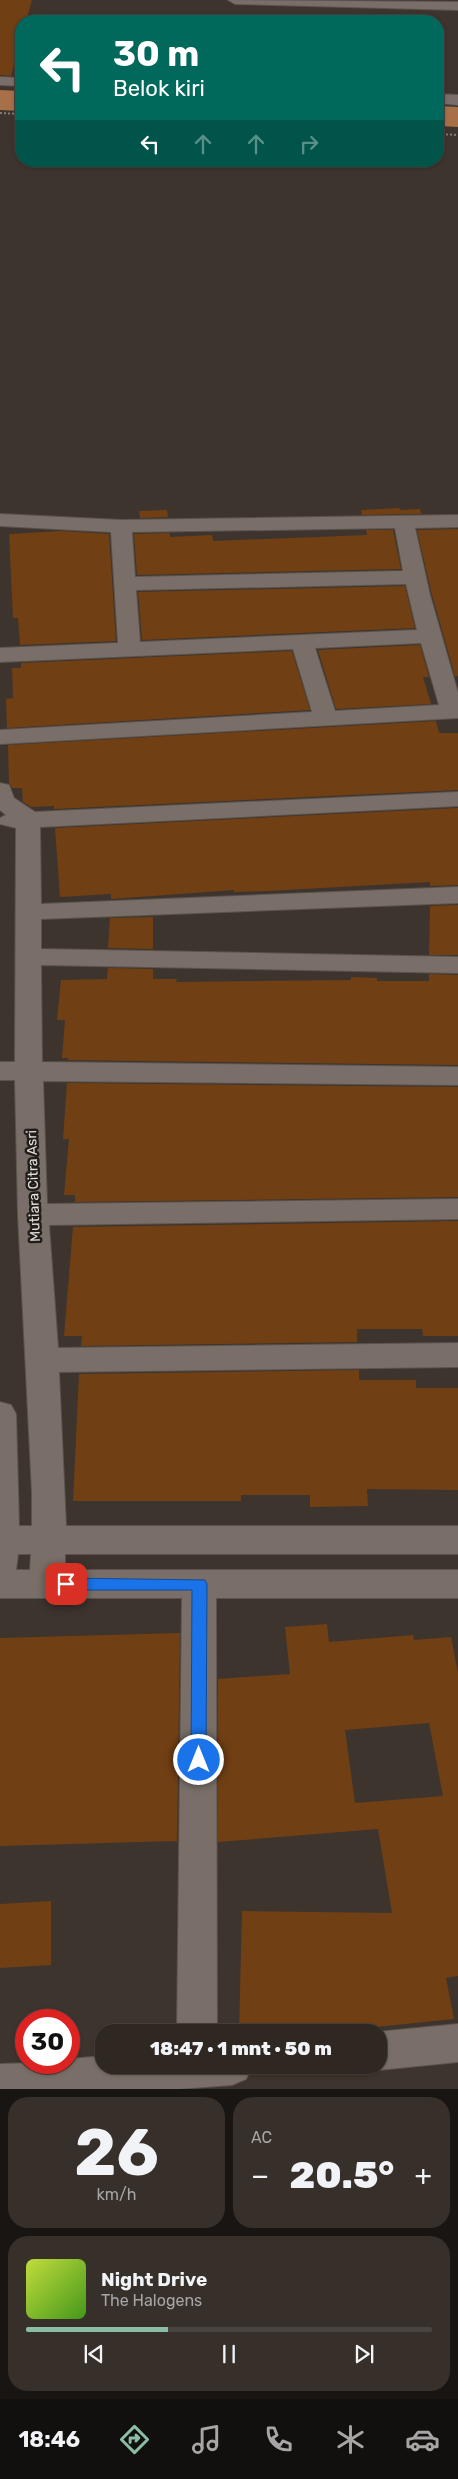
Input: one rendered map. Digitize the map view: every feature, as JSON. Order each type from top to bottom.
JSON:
[{"type":"street","points":[[235,0],[458,6]]},
{"type":"street","points":[[0,81],[15,82]]},
{"type":"street","points":[[444,99],[458,100]]},
{"type":"street","points":[[0,520],[121,526],[404,523],[458,520]]},
{"type":"street","points":[[0,737],[455,711],[429,636],[413,577],[404,523]]},
{"type":"street","points":[[121,526],[129,649]]},
{"type":"street","points":[[125,584],[413,577]]},
{"type":"street","points":[[0,655],[302,640],[429,636]]},
{"type":"street","points":[[302,640],[326,718]]},
{"type":"street","points":[[1,805],[28,820],[458,799]]},
{"type":"street","name":"Mutiara Citra Asri","points":[[28,820],[29,1072],[33,1214],[44,1360],[50,1540],[47,1584]]},
{"type":"street","points":[[29,912],[458,895]]},
{"type":"street","points":[[29,957],[458,965]]},
{"type":"street","points":[[0,1071],[458,1076]]},
{"type":"street","points":[[33,1214],[458,1209]]},
{"type":"street","points":[[44,1360],[458,1355]]},
{"type":"street","points":[[0,1414],[1,1554],[50,1540],[458,1540]]},
{"type":"street","points":[[0,1584],[458,1584]]},
{"type":"street","points":[[200,1584],[206,2024]]},
{"type":"street","points":[[387,2050],[458,2043]]},
{"type":"street","points":[[0,2084],[95,2072]]},
{"type":"path","points":[[0,113],[15,114]]},
{"type":"path","points":[[444,134],[458,135]]},
{"type":"building","points":[[0,0],[32,0],[28,15],[15,15],[15,61],[11,76],[0,75]]},
{"type":"building","points":[[399,508],[400,510],[420,509],[421,514],[362,515],[361,510]]},
{"type":"building","points":[[167,510],[168,517],[140,518],[139,511]]},
{"type":"building","points":[[458,529],[458,676],[455,676],[432,595],[417,530]]},
{"type":"building","points":[[366,530],[393,530],[401,569],[137,575],[134,534],[170,533],[170,537],[212,535],[213,541],[367,535]]},
{"type":"building","points":[[61,531],[109,534],[116,641],[20,645],[18,618],[13,618],[9,534]]},
{"type":"building","points":[[405,586],[415,628],[142,640],[138,592]]},
{"type":"building","points":[[420,645],[429,677],[423,677],[431,704],[336,709],[318,650]]},
{"type":"building","points":[[292,651],[310,710],[7,728],[6,699],[13,698],[12,668],[21,668],[21,663]]},
{"type":"building","points":[[436,721],[439,733],[458,733],[458,790],[54,809],[54,806],[31,807],[23,802],[22,788],[12,788],[9,783],[8,745]]},
{"type":"building","points":[[458,808],[458,885],[430,886],[430,882],[268,891],[234,892],[234,890],[111,899],[111,894],[60,897],[55,828]]},
{"type":"building","points":[[458,905],[458,955],[429,955],[430,906]]},
{"type":"building","points":[[153,917],[153,949],[108,948],[110,918]]},
{"type":"building","points":[[108,968],[153,969],[153,979],[177,979],[176,982],[351,980],[351,977],[377,978],[377,981],[429,981],[429,974],[458,975],[458,1065],[68,1060],[68,1058],[62,1058],[65,1020],[57,1020],[61,980],[107,979]]},
{"type":"building","points":[[67,1083],[458,1087],[458,1197],[75,1202],[75,1195],[64,1195],[69,1139],[63,1139]]},
{"type":"building","points":[[458,1221],[458,1336],[423,1336],[422,1329],[357,1329],[357,1342],[81,1346],[82,1336],[64,1336],[73,1227]]},
{"type":"building","points":[[359,1370],[359,1380],[416,1380],[416,1388],[458,1388],[458,1490],[367,1489],[368,1506],[310,1507],[310,1495],[241,1495],[241,1501],[73,1501],[79,1374]]},
{"type":"building","points":[[327,1624],[329,1642],[413,1635],[414,1640],[451,1637],[458,1673],[458,1976],[446,1978],[454,2019],[387,2026],[387,2024],[239,2024],[242,1911],[392,1913],[378,1829],[218,1842],[218,1679],[290,1674],[285,1627]],"holes":[[[429,1723],[443,1796],[355,1803],[345,1730]]]},
{"type":"building","points":[[180,1633],[177,1841],[0,1846],[0,1638]]},
{"type":"building","points":[[51,1901],[51,1965],[0,1968],[0,1904]]},
{"type":"waterway","points":[[0,100],[15,101]]},
{"type":"waterway","points":[[444,116],[458,117]]},
{"type":"route","points":[[66,1584],[200,1584],[199,1760]]}]
